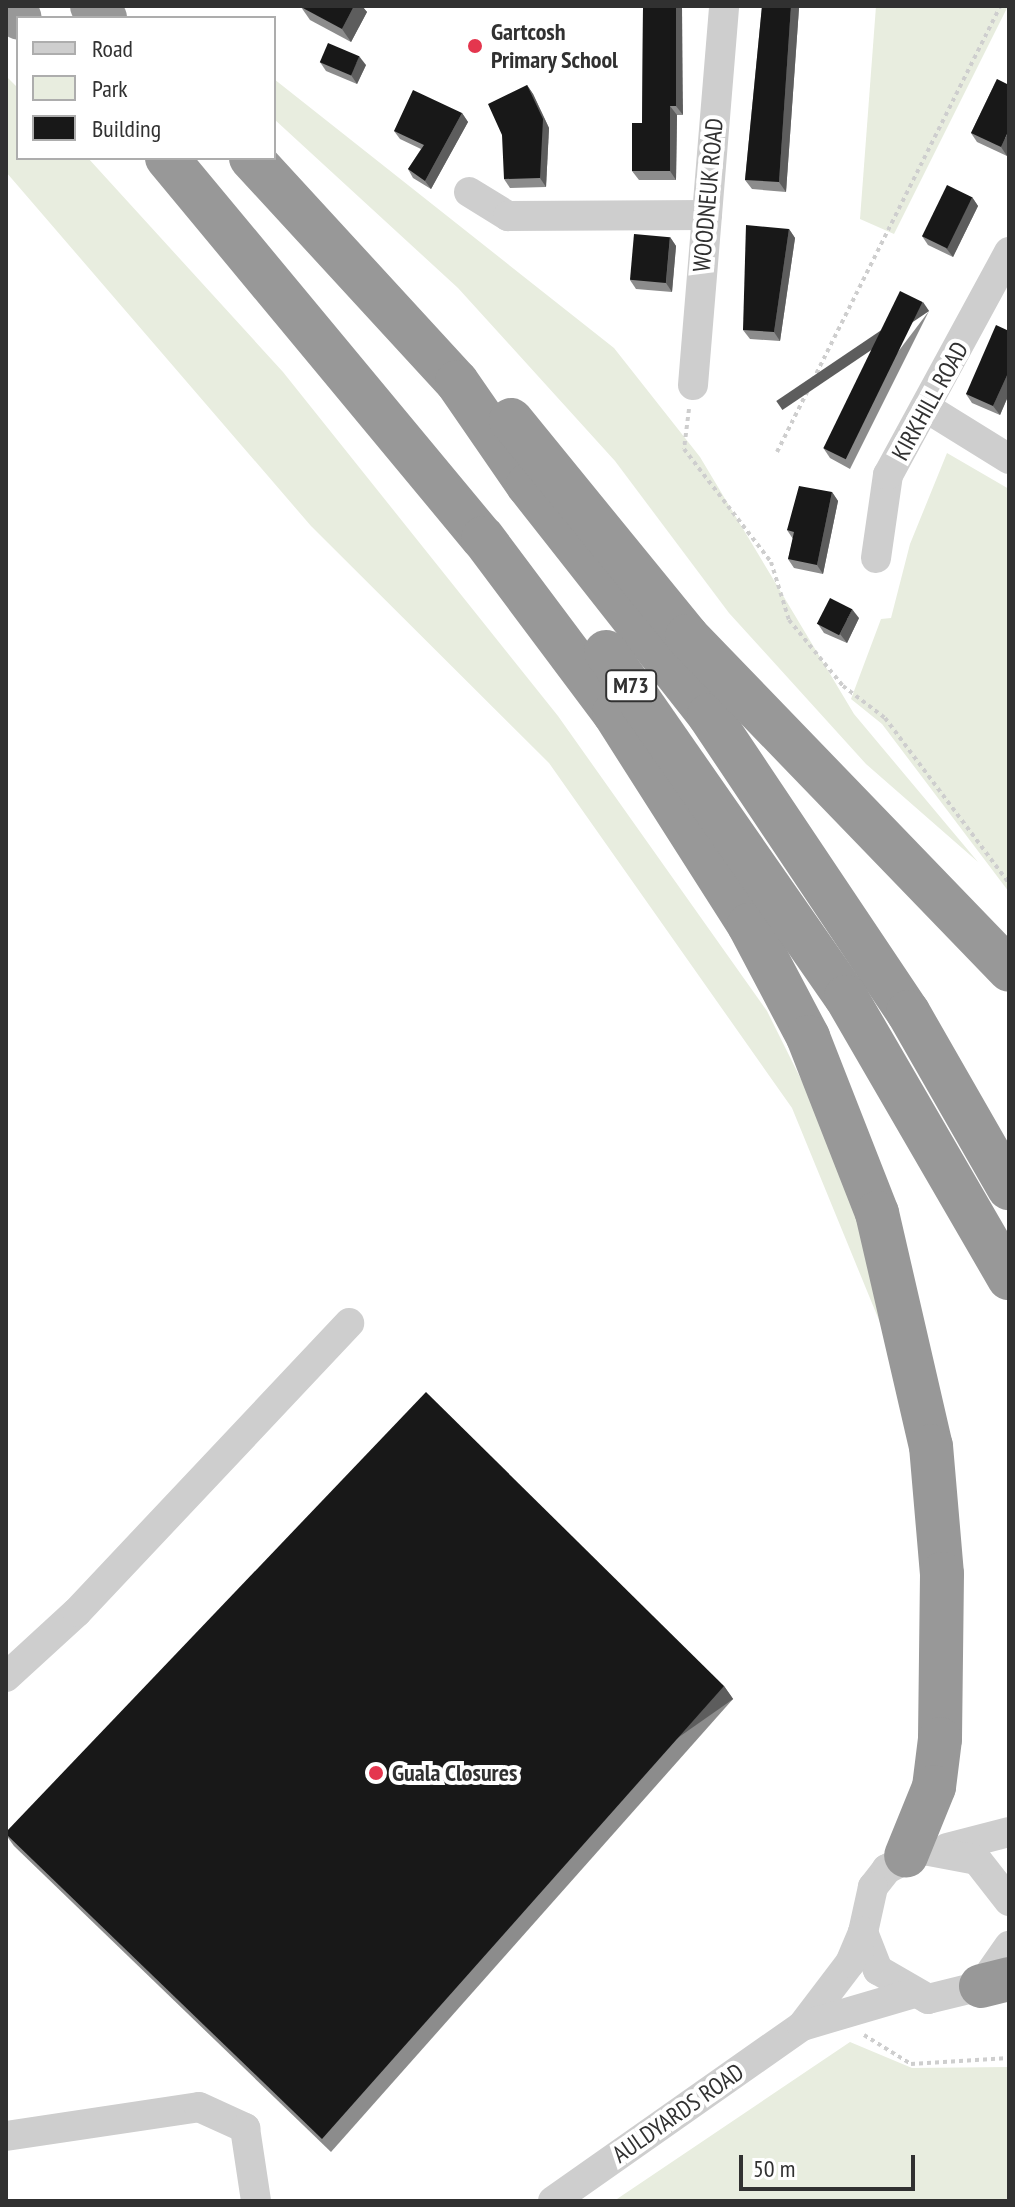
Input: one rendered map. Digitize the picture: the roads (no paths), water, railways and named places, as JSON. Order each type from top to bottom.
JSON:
[{"type":"highway","name":"M73","points":[[169,160],[376,375],[664,728],[846,997],[1009,1278]]},
{"type":"highway","points":[[169,160],[483,538],[614,713],[749,925],[808,1037],[877,1213],[931,1446],[942,1574],[941,1727],[924,1853]]},
{"type":"highway","name":"M73","points":[[253,160],[294,199],[457,382],[528,485],[709,715],[908,1012],[1009,1188]]},
{"type":"highway","points":[[294,199],[369,264],[567,483],[687,636],[1009,970]]},
{"type":"street","name":"WOODNEUK ROAD","points":[[693,385],[724,6]]},
{"type":"street","points":[[469,192],[508,216],[707,215]]},
{"type":"street","name":"KIRKHILL ROAD","points":[[876,558],[888,475],[930,410],[1009,252]]},
{"type":"street","points":[[930,410],[1009,459]]},
{"type":"street","points":[[6,1677],[77,1612],[349,1323]]},
{"type":"street","points":[[924,1853],[1009,1832]]},
{"type":"street","points":[[924,1853],[977,1860],[1009,1901]]},
{"type":"street","name":"AULDYARDS ROAD","points":[[553,2201],[802,2026],[850,1963],[863,1932],[873,1887],[924,1853]]},
{"type":"street","points":[[863,1932],[878,1970],[911,1994],[947,1999],[995,1982],[1009,1946]]},
{"type":"street","name":"AULDYARDS ROAD","points":[[802,2026],[911,1994]]},
{"type":"street","points":[[6,2136],[199,2107],[245,2128],[256,2201]]},
{"type":"place","name":"Gartcosh Primary School","points":[[475,46]]},
{"type":"place","name":"Guala Closures","points":[[376,1773]]}]
